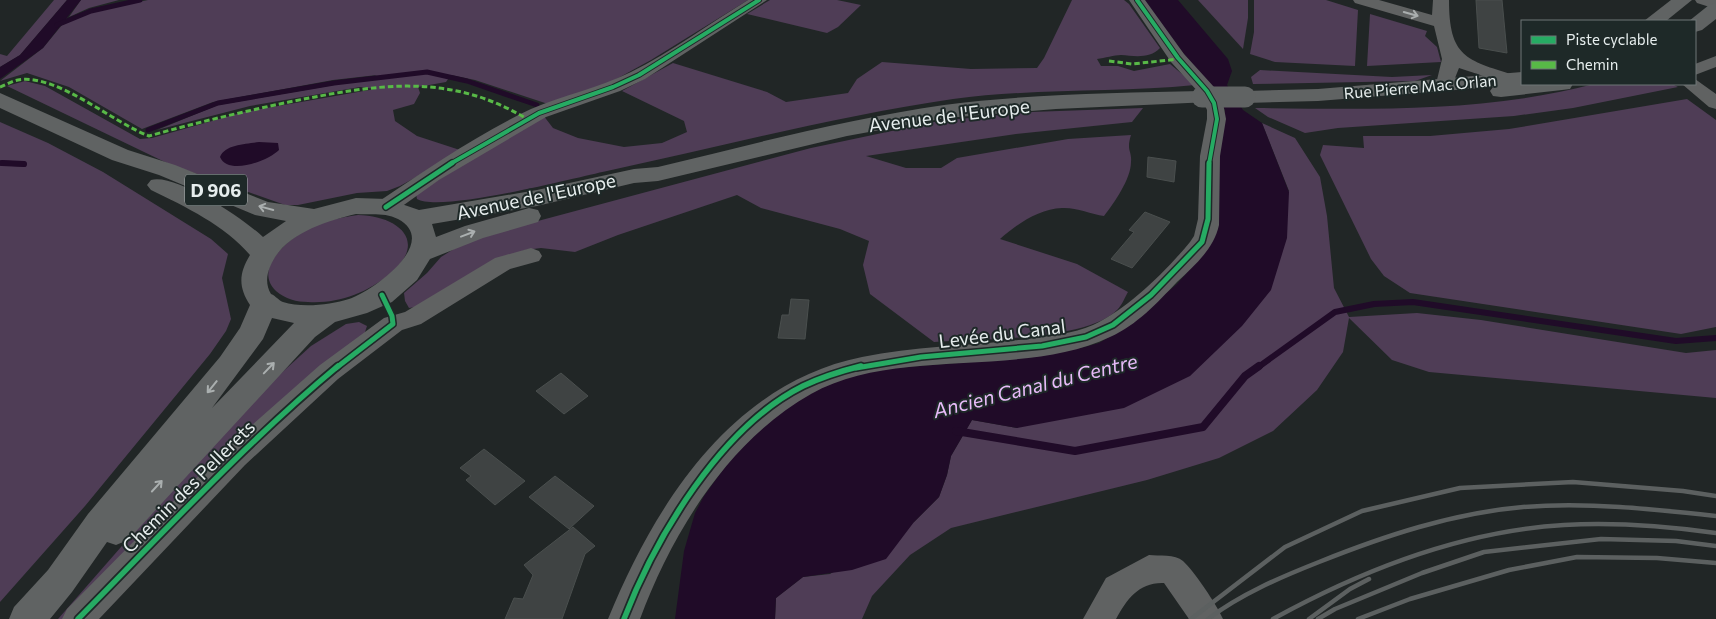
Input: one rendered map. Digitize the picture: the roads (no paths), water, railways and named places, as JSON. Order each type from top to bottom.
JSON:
[{"type":"main road","points":[[1655,20],[1683,0]]},
{"type":"main road","points":[[1696,25],[1716,9]]},
{"type":"main road","name":"Rue Pierre Mac Orlan","points":[[1245,97],[1318,95],[1381,101],[1459,82],[1515,78]]},
{"type":"main road","name":"Rue Pierre Mac Orlan","points":[[1459,82],[1521,83]]},
{"type":"main road","name":"Avenue de l'Europe","points":[[414,219],[537,198],[634,176],[658,174],[826,133],[919,116],[1023,104],[1245,97]]},
{"type":"main road","name":"D 906","points":[[0,100],[120,155],[167,170],[264,209],[313,217]]},
{"type":"main road","name":"D 906","points":[[120,155],[153,182],[179,194],[238,230],[254,242],[263,253]]},
{"type":"main road","name":"Avenue de l'Europe","points":[[423,252],[474,232],[638,186],[658,174]]},
{"type":"main road","points":[[356,206],[386,207],[405,213],[414,219],[424,235],[423,252],[411,272],[382,295],[356,307],[326,314],[295,314],[271,308],[256,294],[253,274],[263,253],[282,234],[313,217],[356,206]]},
{"type":"main road","points":[[27,619],[60,581],[100,524],[230,365],[253,332],[265,302]]},
{"type":"main road","points":[[60,581],[122,525],[298,337],[326,314]]},
{"type":"street","points":[[386,207],[432,175],[518,124],[539,113],[613,87],[639,75],[760,0]]},
{"type":"street","name":"Levée du Canal","points":[[624,619],[633,592],[662,539],[708,468],[743,430],[777,402],[803,386],[831,375],[868,366],[1020,349],[1092,335],[1119,321],[1152,294],[1183,263],[1204,236],[1209,214],[1211,142],[1216,124],[1216,109],[1203,84],[1185,67],[1136,0]]},
{"type":"street","points":[[1361,0],[1382,3],[1441,22]]},
{"type":"street","points":[[1441,0],[1441,22],[1459,82]]},
{"type":"street","points":[[1703,0],[1716,4]]},
{"type":"street","points":[[1452,54],[1451,68],[1459,82]]},
{"type":"street","points":[[1696,70],[1716,61]]},
{"type":"street","points":[[1692,85],[1716,102]]},
{"type":"street","name":"Chemin des Pellerets","points":[[78,619],[235,457],[315,384],[392,324],[414,318],[503,263],[531,256]]},
{"type":"street","points":[[382,295],[392,316],[392,324]]},
{"type":"street","points":[[1099,619],[1117,588],[1150,569],[1172,570],[1207,619]]},
{"type":"water","points":[[67,0],[81,0],[43,48],[0,79],[0,67],[20,55]]},
{"type":"water","name":"Ancien Canal du Centre","points":[[1140,0],[1178,0],[1228,59],[1232,71],[1227,85],[1243,110],[1262,123],[1289,192],[1287,238],[1271,290],[1242,326],[1190,376],[1124,408],[1017,428],[972,420],[951,456],[939,497],[914,522],[886,559],[852,570],[803,577],[776,598],[775,619],[675,619],[684,551],[695,513],[704,496],[741,445],[808,391],[871,370],[1034,357],[1099,343],[1126,327],[1177,284],[1192,267],[1215,167],[1225,110],[1210,86]]},
{"type":"water","points":[[259,142],[278,143],[279,150],[258,162],[248,165],[239,166],[224,163],[220,157],[231,147]]},
{"type":"waterway","points":[[57,25],[91,11],[140,0]]},
{"type":"waterway","points":[[148,130],[218,103],[334,83],[427,72],[467,81],[537,105]]},
{"type":"waterway","points":[[0,163],[24,164],[2,163]]},
{"type":"waterway","points":[[1257,368],[1335,312],[1374,304],[1413,302],[1676,341],[1716,338]]},
{"type":"waterway","points":[[956,431],[1075,451],[1203,427],[1245,376],[1259,366]]},
{"type":"railway","points":[[1191,619],[1285,547],[1362,511],[1460,488],[1573,482],[1683,491],[1716,496]]},
{"type":"railway","points":[[1208,619],[1248,594],[1319,562],[1368,543],[1419,527],[1471,514],[1523,507],[1572,505],[1716,516]]},
{"type":"railway","points":[[1273,619],[1342,584],[1377,569],[1451,544],[1488,535],[1564,525],[1602,524],[1716,533]]},
{"type":"railway","points":[[1318,619],[1335,609],[1422,573],[1484,552],[1601,539],[1676,541],[1716,546]]},
{"type":"railway","points":[[1358,619],[1410,599],[1509,570],[1577,557],[1657,558],[1716,563]]},
{"type":"railway","points":[[1309,619],[1350,589],[1369,579]]}]
